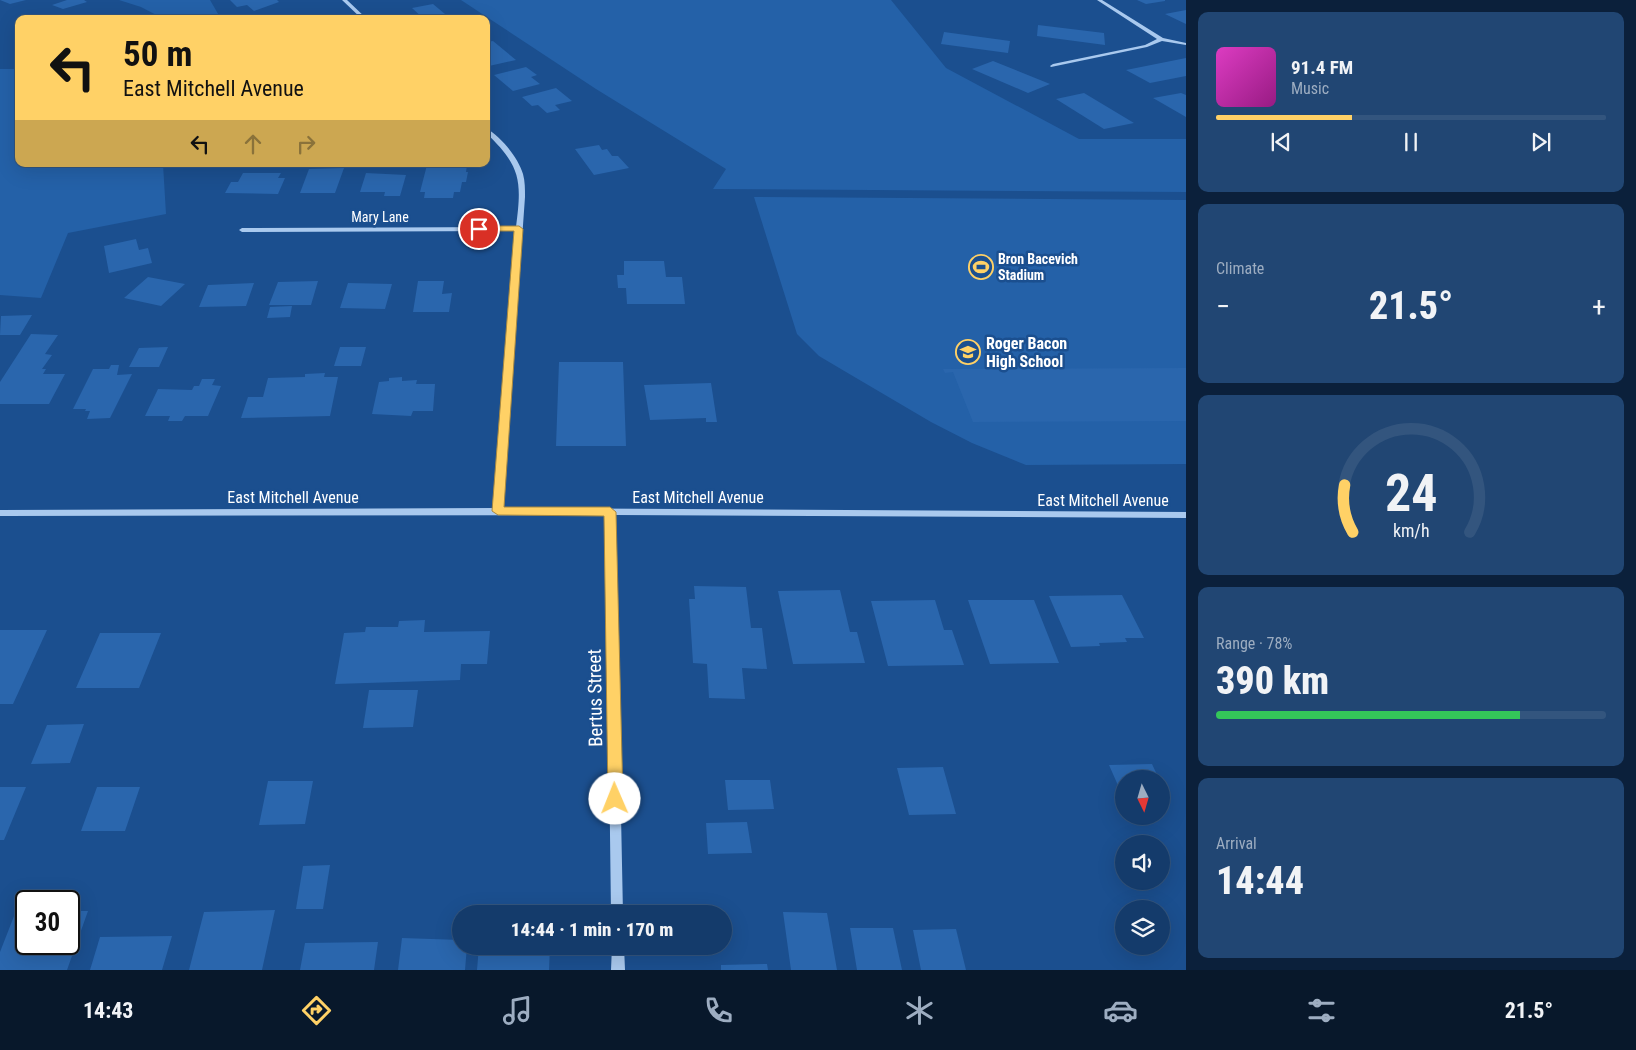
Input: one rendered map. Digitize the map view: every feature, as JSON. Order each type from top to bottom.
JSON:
[{"type":"street","points":[[344,0],[361,15]]},
{"type":"street","points":[[1099,0],[1161,39],[1186,44]]},
{"type":"street","points":[[1053,66],[1147,46],[1161,39]]},
{"type":"street","points":[[490,134],[514,160],[521,177],[524,194],[519,229],[498,511]]},
{"type":"street","name":"Mary Lane","points":[[242,230],[519,229]]},
{"type":"street","name":"East Mitchell Avenue","points":[[0,513],[498,511],[1096,516],[1186,515]]},
{"type":"street","name":"Bertus Street","points":[[610,512],[617,905]]},
{"type":"street","points":[[618,955],[618,970]]},
{"type":"shaded area","points":[[119,0],[210,0],[219,15],[156,15],[141,7]]},
{"type":"shaded area","points":[[461,0],[891,0],[946,68],[1079,139],[1186,139],[1186,192],[713,189],[726,169],[596,89],[490,19],[490,15],[484,15]]},
{"type":"shaded area","points":[[0,69],[15,69],[15,167],[163,167],[166,214],[68,233],[41,298],[0,295]]},
{"type":"shaded area","name":"Bron Bacevich Stadium","points":[[754,197],[1186,200],[1186,464],[1026,465],[972,443],[931,422],[819,356],[797,334]]},
{"type":"building","points":[[0,0],[26,0],[10,4]]},
{"type":"building","points":[[67,0],[84,0],[87,2],[63,9],[52,5]]},
{"type":"building","points":[[230,0],[277,0],[279,2],[254,11],[247,5],[237,7]]},
{"type":"building","points":[[1137,0],[1165,0],[1165,1],[1146,4]]},
{"type":"building","points":[[433,4],[445,14],[420,15],[412,8]]},
{"type":"building","points":[[1186,10],[1186,24],[1165,14]]},
{"type":"building","points":[[1038,25],[1104,33],[1105,45],[1037,36]]},
{"type":"building","points":[[944,32],[1010,41],[1008,53],[941,44]]},
{"type":"building","points":[[490,41],[493,41],[516,60],[490,66]]},
{"type":"building","points":[[1186,58],[1186,76],[1150,83],[1126,70]]},
{"type":"building","points":[[993,61],[1050,84],[1028,93],[972,69]]},
{"type":"building","points":[[526,67],[537,75],[531,77],[540,84],[513,91],[494,75]]},
{"type":"building","points":[[556,88],[572,101],[555,105],[560,110],[547,113],[538,105],[532,106],[522,97]]},
{"type":"building","points":[[1084,93],[1134,123],[1104,129],[1056,99]]},
{"type":"building","points":[[1181,93],[1186,95],[1186,117],[1153,98]]},
{"type":"building","points":[[599,145],[602,150],[607,149],[612,156],[618,156],[629,168],[594,175],[575,149]]},
{"type":"building","points":[[426,167],[467,167],[466,172],[468,172],[466,182],[462,182],[460,192],[454,192],[453,198],[424,198],[425,192],[420,192]]},
{"type":"building","points":[[344,168],[335,193],[300,193],[309,169]]},
{"type":"building","points":[[243,173],[281,173],[278,178],[285,178],[278,194],[225,193],[231,182],[238,182]]},
{"type":"building","points":[[366,173],[406,175],[400,196],[384,196],[385,192],[360,192]]},
{"type":"building","points":[[136,239],[139,250],[148,248],[152,263],[109,273],[104,246]]},
{"type":"building","points":[[624,261],[664,261],[666,277],[682,277],[685,304],[627,304],[626,288],[618,288],[617,275],[624,275]]},
{"type":"building","points":[[148,277],[185,284],[161,306],[124,298]]},
{"type":"building","points":[[318,281],[311,305],[269,305],[278,282]]},
{"type":"building","points":[[418,281],[444,281],[442,294],[452,293],[449,312],[413,312]]},
{"type":"building","points":[[254,283],[246,306],[199,307],[208,285]]},
{"type":"building","points":[[348,283],[392,284],[385,309],[340,308]]},
{"type":"building","points":[[292,306],[290,317],[267,318],[270,307]]},
{"type":"building","points":[[32,315],[20,335],[0,335],[1,316]]},
{"type":"building","points":[[31,334],[58,335],[45,354],[52,355],[42,369],[46,369],[43,374],[65,374],[49,404],[0,404],[0,382]]},
{"type":"building","points":[[168,347],[159,367],[129,367],[139,348]]},
{"type":"building","points":[[340,347],[366,347],[361,366],[334,366]]},
{"type":"building","points":[[559,362],[623,362],[626,446],[556,446]]},
{"type":"building","points":[[111,365],[119,365],[117,375],[132,374],[110,418],[87,419],[90,411],[85,411],[86,409],[73,409],[93,369],[109,369]]},
{"type":"building","points":[[1186,368],[1186,421],[973,422],[953,372],[945,373],[943,369]]},
{"type":"building","points":[[325,373],[324,377],[338,377],[330,416],[241,418],[248,397],[263,397],[268,378],[305,377],[305,374]]},
{"type":"building","points":[[402,377],[402,381],[417,380],[416,384],[435,384],[433,411],[413,411],[411,416],[372,414],[379,382],[389,381],[389,378]]},
{"type":"building","points":[[202,379],[215,379],[212,385],[221,386],[208,416],[185,416],[182,421],[168,421],[170,416],[145,416],[158,389],[192,390],[194,386],[199,386]]},
{"type":"building","points":[[711,383],[717,422],[706,422],[706,418],[650,420],[644,385]]},
{"type":"building","points":[[694,586],[746,587],[751,628],[762,628],[767,669],[742,668],[745,699],[709,698],[707,664],[693,663],[689,599],[695,599]]},
{"type":"building","points":[[840,590],[850,632],[857,632],[865,663],[793,664],[778,591]]},
{"type":"building","points":[[1122,595],[1144,638],[1125,638],[1127,642],[1099,643],[1100,646],[1071,647],[1049,596]]},
{"type":"building","points":[[935,600],[944,630],[952,630],[964,665],[888,666],[871,601]]},
{"type":"building","points":[[968,600],[1034,600],[1059,663],[990,664]]},
{"type":"building","points":[[425,620],[424,632],[490,631],[487,664],[461,664],[460,680],[335,684],[344,633],[365,632],[366,627],[398,627],[399,621]]},
{"type":"building","points":[[0,630],[47,630],[13,704],[0,704]]},
{"type":"building","points":[[100,633],[161,633],[139,688],[76,688]]},
{"type":"building","points":[[369,690],[418,690],[413,727],[363,728]]},
{"type":"building","points":[[84,724],[70,763],[31,764],[47,725]]},
{"type":"building","points":[[1152,764],[1155,770],[1115,770],[1115,779],[1109,765]]},
{"type":"building","points":[[943,767],[956,814],[909,815],[897,768]]},
{"type":"building","points":[[725,780],[770,780],[774,809],[728,810]]},
{"type":"building","points":[[268,781],[313,781],[305,824],[259,825]]},
{"type":"building","points":[[0,787],[26,787],[4,840],[0,840]]},
{"type":"building","points":[[97,787],[140,787],[125,831],[81,831]]},
{"type":"building","points":[[747,822],[752,853],[708,854],[706,823]]},
{"type":"building","points":[[330,865],[323,909],[296,909],[303,866]]},
{"type":"building","points":[[484,904],[518,905],[484,905]]},
{"type":"building","points":[[275,910],[262,970],[189,970],[204,912]]},
{"type":"building","points":[[80,911],[88,911],[80,933]]},
{"type":"building","points":[[783,912],[827,913],[837,970],[791,970]]},
{"type":"building","points":[[15,914],[15,955],[72,955],[67,970],[0,970],[0,952]]},
{"type":"building","points":[[850,928],[893,928],[902,970],[857,970]]},
{"type":"building","points":[[956,929],[966,970],[921,970],[913,930]]},
{"type":"building","points":[[172,936],[162,970],[90,970],[100,937]]},
{"type":"building","points":[[402,938],[452,940],[452,955],[466,955],[465,970],[398,970]]},
{"type":"building","points":[[378,942],[374,970],[300,970],[305,943]]},
{"type":"building","points":[[478,955],[550,955],[549,970],[477,970]]},
{"type":"building","points":[[767,964],[768,970],[721,970],[721,965]]},
{"type":"place","name":"Bron Bacevich Stadium","points":[[981,267]]},
{"type":"place","name":"Roger Bacon High School","points":[[968,352]]},
{"type":"route","points":[[479,229],[519,229],[498,511],[610,512],[615,799]]}]
